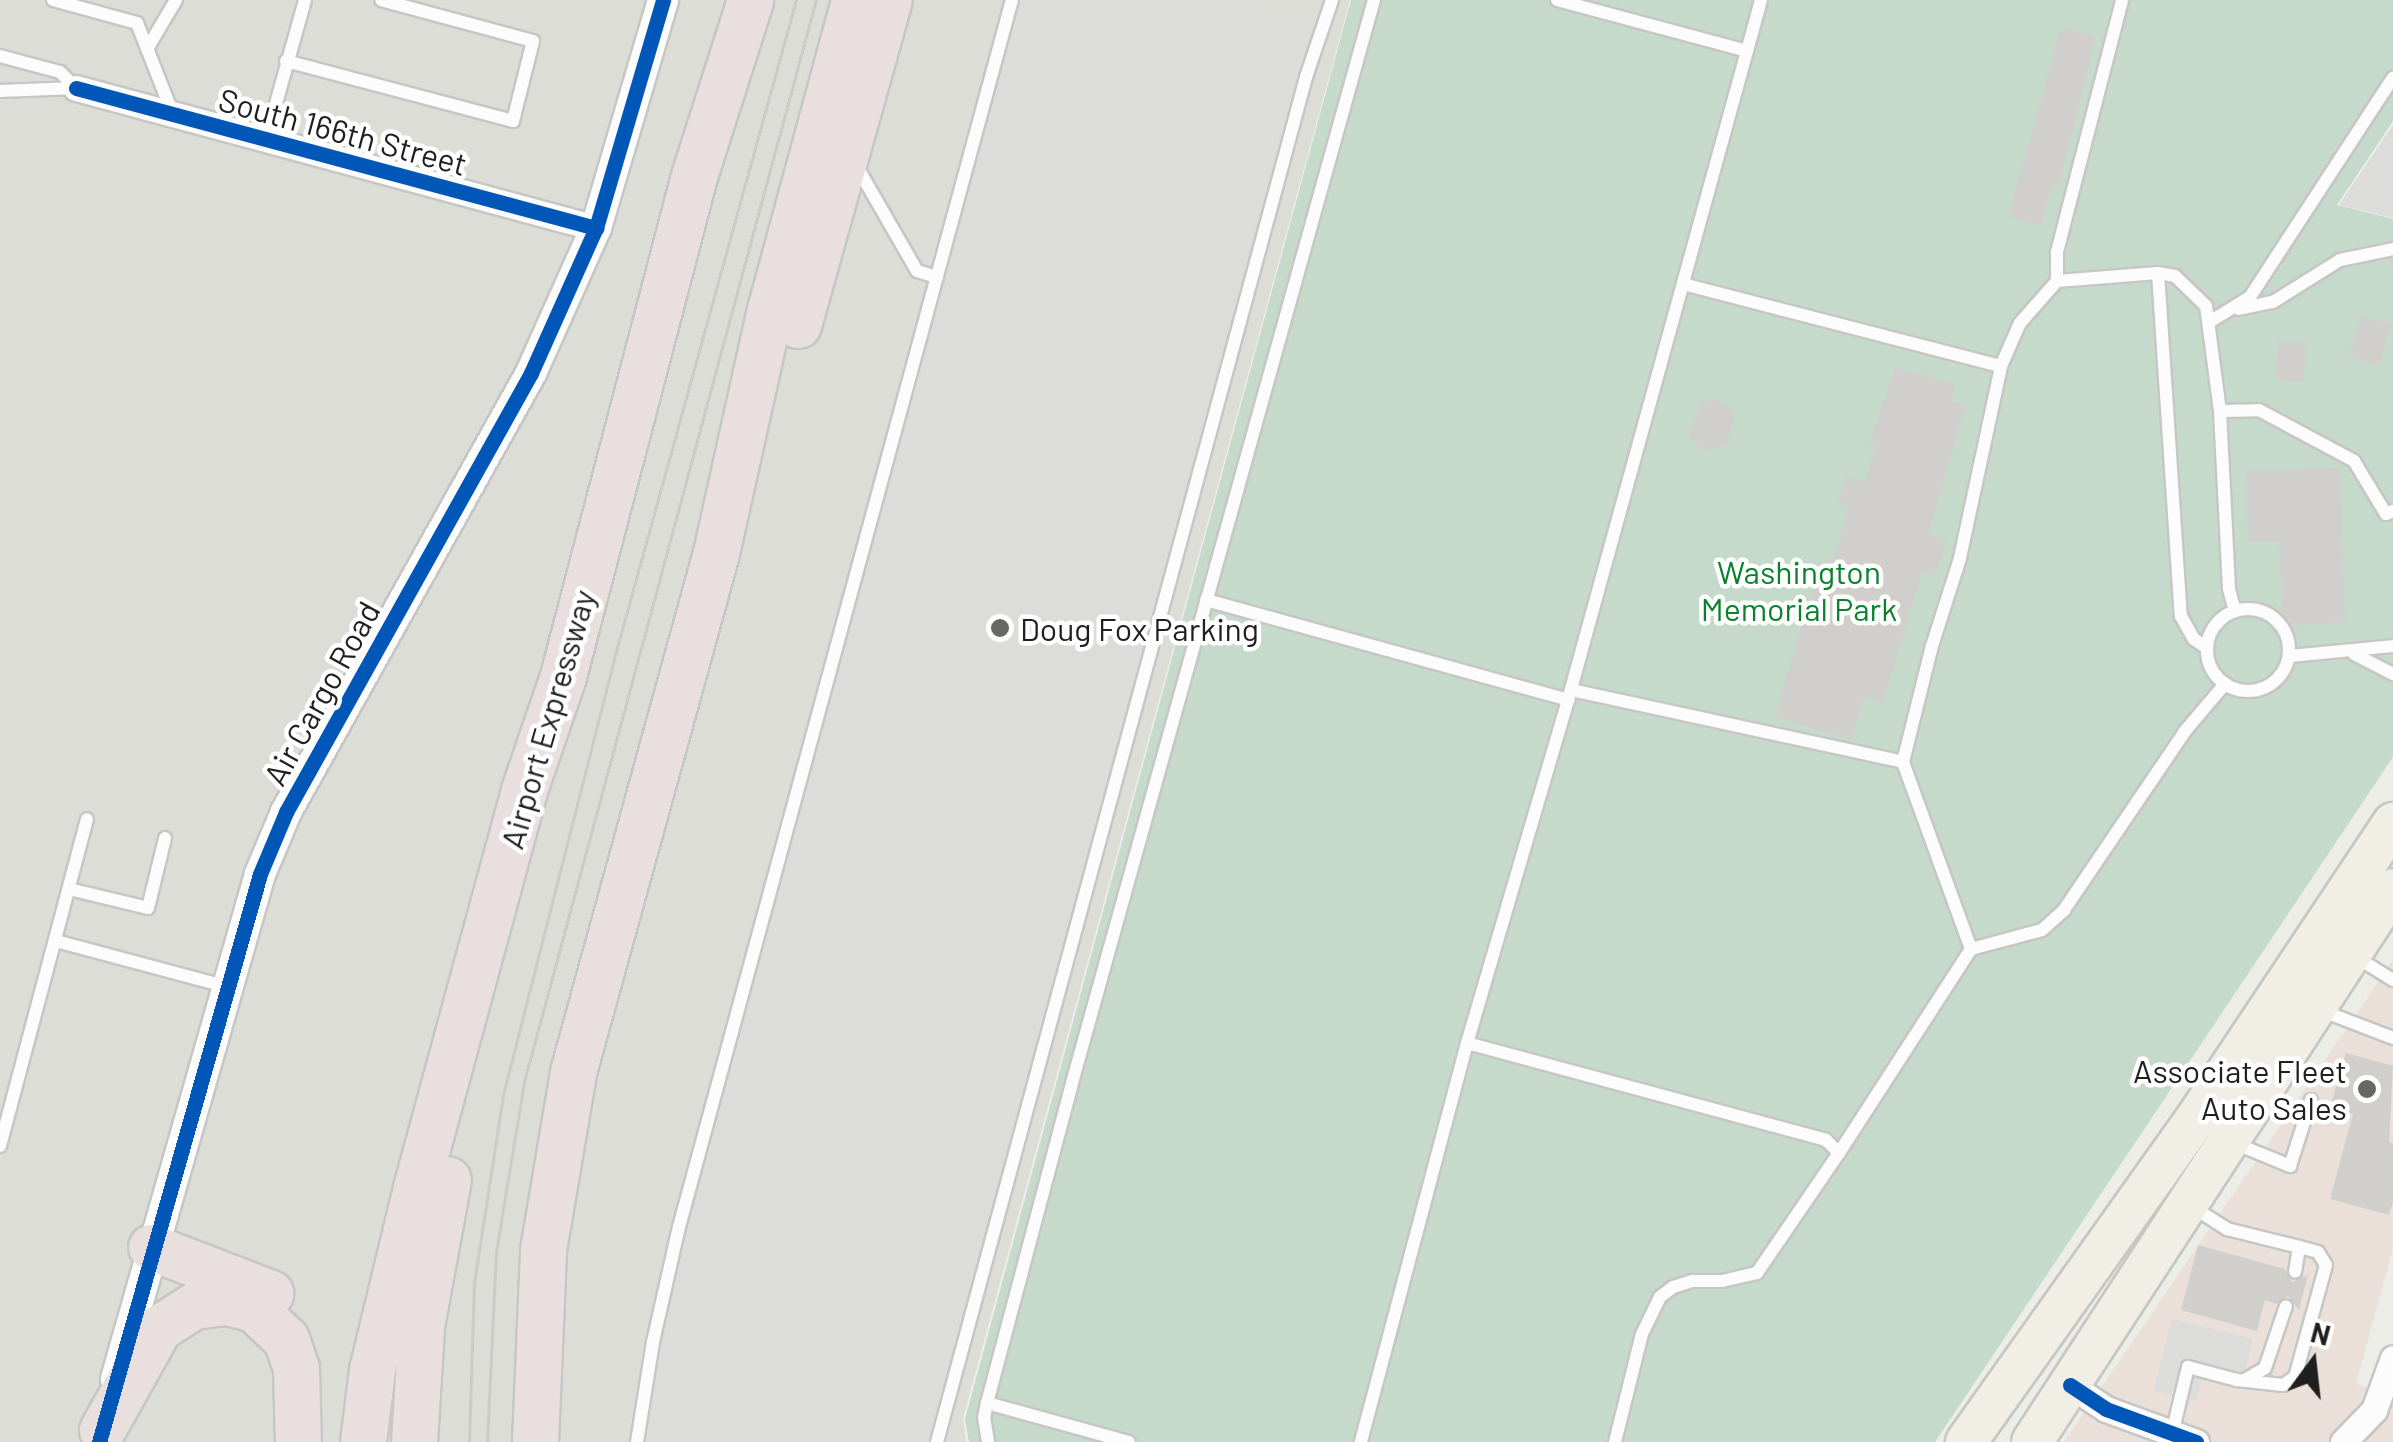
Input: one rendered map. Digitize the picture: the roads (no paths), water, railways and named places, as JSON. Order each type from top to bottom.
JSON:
[{"type":"highway","points":[[694,176],[732,0]]},
{"type":"highway","name":"Airport Expressway","points":[[363,1442],[372,1370],[392,1278],[524,790],[563,676],[694,176],[750,0]]},
{"type":"highway","points":[[536,1442],[543,1250],[564,1115],[716,553],[770,310],[854,0]]},
{"type":"highway","points":[[716,553],[800,320],[889,0]]},
{"type":"highway","points":[[414,1442],[422,1326],[438,1224],[549,796],[563,676]]},
{"type":"highway","points":[[151,1246],[255,1285],[290,1309],[305,1334],[312,1360],[306,1442]]},
{"type":"highway","points":[[100,1436],[160,1328],[194,1306],[226,1302],[267,1317],[286,1339],[296,1368],[298,1442]]},
{"type":"main road","points":[[1966,1442],[2199,1114],[2393,823]]},
{"type":"main road","points":[[2032,1442],[2190,1206],[2314,1006],[2393,889]]},
{"type":"main road","points":[[2070,1384],[2065,1345],[2090,1266]]},
{"type":"street","name":"Air Cargo Road","points":[[100,1436],[260,874],[286,812],[530,373],[596,228],[664,0]]},
{"type":"street","name":"South 166th Street","points":[[76,88],[596,228]]},
{"type":"street","points":[[2350,1438],[2374,1410],[2393,1361]]},
{"type":"street","points":[[2070,1384],[2106,1409],[2184,1438]]},
{"type":"lane","points":[[52,0],[137,24],[174,114]]},
{"type":"lane","points":[[147,49],[176,0]]},
{"type":"lane","points":[[266,139],[305,0]]},
{"type":"lane","points":[[286,61],[513,121],[533,42],[381,0]]},
{"type":"lane","points":[[637,1442],[653,1342],[679,1227],[1012,0]]},
{"type":"lane","points":[[937,1442],[1306,77],[1332,0]]},
{"type":"lane","points":[[988,1442],[984,1418],[987,1403],[1374,0]]},
{"type":"lane","points":[[1557,0],[1747,51]]},
{"type":"lane","points":[[1361,1442],[1466,1043],[1569,695],[1761,0]]},
{"type":"lane","points":[[1971,949],[1903,762],[1932,646],[1960,558],[2001,366],[2020,323],[2057,280],[2057,252],[2122,0]]},
{"type":"lane","points":[[0,56],[60,72],[76,88]]},
{"type":"lane","points":[[2236,310],[2250,298],[2393,78]]},
{"type":"lane","points":[[0,91],[76,88]]},
{"type":"lane","points":[[847,149],[917,271],[937,276]]},
{"type":"lane","points":[[2211,322],[2236,310],[2273,302],[2340,260],[2393,249]]},
{"type":"lane","points":[[2057,280],[2158,273],[2186,282],[2206,306],[2220,411],[2228,589],[2235,611]]},
{"type":"lane","points":[[2158,273],[2181,616],[2194,638],[2207,648]]},
{"type":"lane","points":[[1683,284],[2001,366]]},
{"type":"lane","points":[[2220,411],[2258,410],[2354,462],[2386,514],[2393,511]]},
{"type":"lane","points":[[1206,600],[1569,695],[1903,762]]},
{"type":"lane","points":[[2249,609],[2276,619],[2285,630],[2290,656],[2286,668],[2268,687],[2242,692],[2225,684],[2212,670],[2207,648],[2213,628],[2235,611],[2249,609]]},
{"type":"lane","points":[[2290,656],[2352,653],[2393,646]]},
{"type":"lane","points":[[2352,653],[2393,674]]},
{"type":"lane","points":[[1615,1442],[1642,1334],[1660,1296],[1672,1287],[1693,1281],[1722,1281],[1757,1274],[1971,949],[2042,930],[2064,910],[2185,732],[2225,684]]},
{"type":"lane","points":[[0,1146],[87,819]]},
{"type":"lane","points":[[69,890],[148,908],[165,838]]},
{"type":"lane","points":[[56,941],[228,987]]},
{"type":"lane","points":[[2350,953],[2393,980]]},
{"type":"lane","points":[[2314,1006],[2393,1038]]},
{"type":"lane","points":[[1466,1043],[1826,1140],[1839,1153]]},
{"type":"lane","points":[[2232,1141],[2290,1166],[2311,1100]]},
{"type":"lane","points":[[2184,1438],[2188,1366],[2238,1380],[2283,1385],[2295,1377],[2326,1265],[2318,1252],[2227,1229],[2190,1206]]},
{"type":"lane","points":[[2295,1272],[2299,1247]]},
{"type":"lane","points":[[2238,1380],[2248,1380],[2265,1368],[2286,1306]]},
{"type":"lane","points":[[987,1403],[1129,1442]]},
{"type":"tram line","points":[[469,1442],[474,1283],[503,1095],[615,655],[796,0]]},
{"type":"tram line","points":[[487,1442],[496,1252],[524,1082],[816,0]]},
{"type":"place","name":"Doug Fox Parking","points":[[1000,628]]},
{"type":"place","name":"Associate Fleet Auto Sales","points":[[2367,1089]]},
{"type":"park label","name":"Washington Memorial Park","points":[[1799,590]]}]
